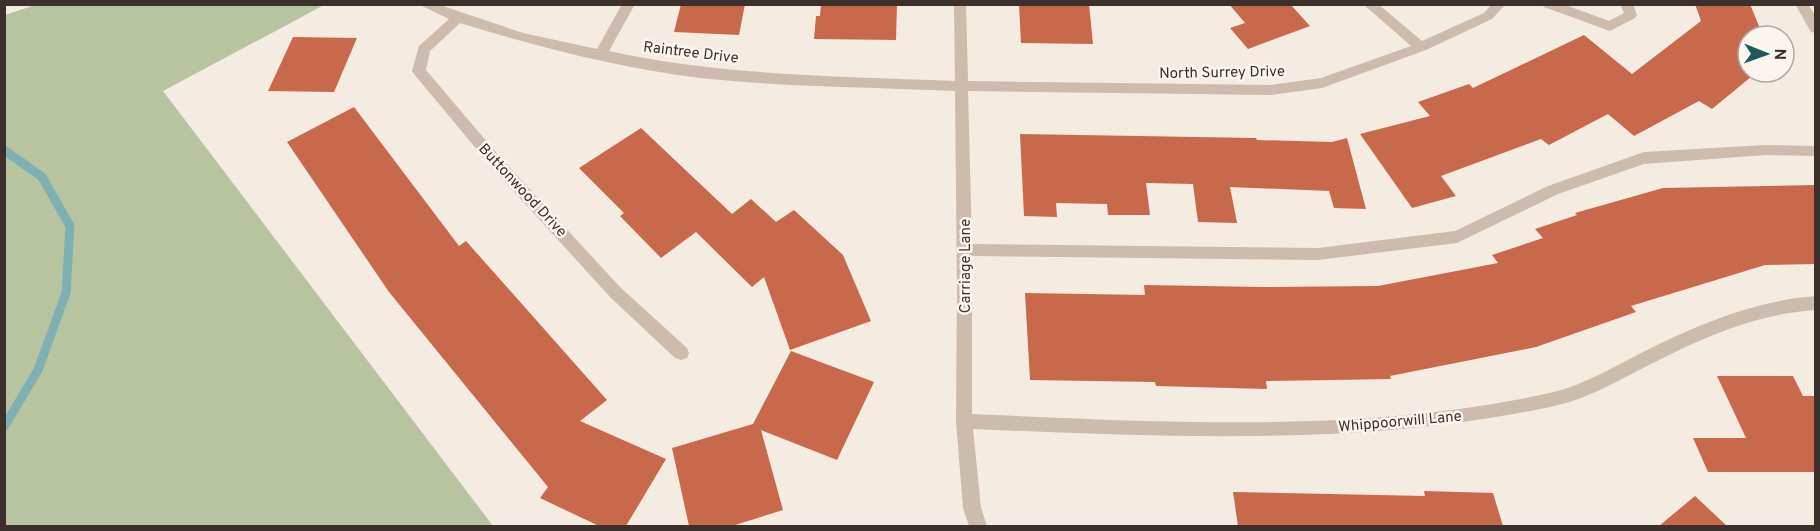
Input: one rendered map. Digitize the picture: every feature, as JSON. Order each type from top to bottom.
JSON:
[{"type":"street","name":"Raintree Drive","points":[[424,4],[458,18],[523,38],[664,68],[804,80],[963,86]]},
{"type":"street","points":[[601,54],[628,4]]},
{"type":"street","name":"Carriage Lane","points":[[960,4],[965,250],[964,421],[972,508],[978,526]]},
{"type":"street","points":[[1369,4],[1421,47]]},
{"type":"street","name":"North Surrey Drive","points":[[963,86],[1271,90],[1322,83],[1421,47],[1488,16],[1500,4]]},
{"type":"street","points":[[1548,4],[1610,26],[1630,15],[1626,4]]},
{"type":"street","points":[[1801,4],[1815,28]]},
{"type":"street","name":"Buttonwood Drive","points":[[458,18],[424,50],[419,71],[494,160],[615,292],[681,354]]},
{"type":"street","points":[[965,250],[1318,254],[1363,249],[1457,237],[1553,190],[1644,158],[1765,150],[1815,151]]},
{"type":"street","name":"Whippoorwill Lane","points":[[964,421],[1195,431],[1300,429],[1458,417],[1553,400],[1609,378],[1674,344],[1761,310],[1815,303]]},
{"type":"green space","points":[[38,4],[324,5],[163,91],[493,526],[5,526],[5,15]]},
{"type":"building","points":[[681,4],[745,4],[739,35],[674,32]]},
{"type":"building","points":[[821,4],[897,4],[896,40],[814,39],[816,16],[820,16]]},
{"type":"building","points":[[1019,4],[1089,4],[1093,44],[1021,43]]},
{"type":"building","points":[[1229,4],[1290,4],[1310,26],[1248,49],[1230,28],[1245,23]]},
{"type":"building","points":[[1695,4],[1750,4],[1758,24],[1736,24],[1736,84],[1742,84],[1712,109],[1699,101],[1634,136],[1608,114],[1549,145],[1541,139],[1441,176],[1456,196],[1412,208],[1360,134],[1430,116],[1418,102],[1469,84],[1473,88],[1584,35],[1632,74],[1701,21]]},
{"type":"building","points":[[293,37],[357,38],[334,92],[268,91]]},
{"type":"building","points":[[354,107],[459,246],[466,241],[607,400],[580,421],[666,459],[626,526],[599,526],[540,498],[548,487],[389,292],[287,142]]},
{"type":"building","points":[[641,128],[732,214],[751,199],[776,222],[794,210],[843,255],[871,321],[790,350],[764,277],[752,287],[696,232],[661,258],[620,216],[624,213],[579,168]]},
{"type":"building","points":[[1020,134],[1256,138],[1257,140],[1332,142],[1347,138],[1366,209],[1334,208],[1329,191],[1230,187],[1237,223],[1198,222],[1193,184],[1146,183],[1150,215],[1108,215],[1107,204],[1056,203],[1057,217],[1024,216]]},
{"type":"building","points":[[1815,185],[1815,264],[1765,265],[1631,306],[1636,312],[1536,347],[1390,376],[1391,379],[1266,381],[1267,389],[1156,386],[1155,382],[1030,380],[1025,293],[1145,295],[1144,285],[1378,286],[1498,263],[1492,255],[1543,238],[1535,229],[1577,215],[1575,213],[1663,188]]},
{"type":"building","points":[[791,351],[874,382],[837,460],[761,430],[783,510],[732,526],[689,526],[672,448],[753,424]]},
{"type":"building","points":[[1717,376],[1793,376],[1803,396],[1815,396],[1815,472],[1708,472],[1693,438],[1746,438]]},
{"type":"building","points":[[1424,491],[1493,493],[1503,526],[1238,526],[1233,492],[1425,496]]},
{"type":"building","points":[[1695,496],[1727,526],[1659,526]]},
{"type":"waterway","points":[[4,150],[42,177],[70,226],[66,293],[38,370],[4,427]]}]
